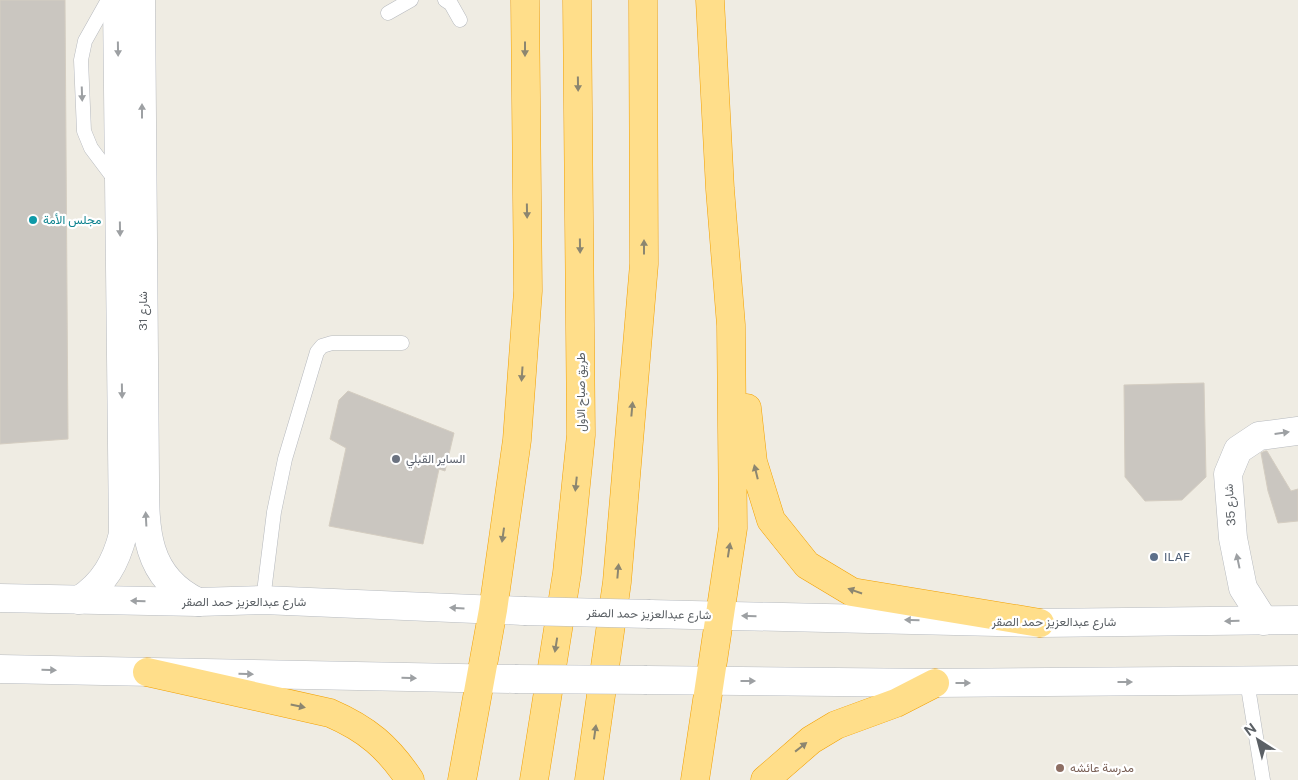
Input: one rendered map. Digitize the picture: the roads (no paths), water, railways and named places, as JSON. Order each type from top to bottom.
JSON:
[{"type":"highway","points":[[462,780],[492,610],[517,440],[528,291],[525,0]]},
{"type":"highway","name":"طريق صباح الاول","points":[[534,780],[567,573],[581,435],[577,0]]},
{"type":"highway","points":[[588,780],[617,582],[644,264],[643,0]]},
{"type":"highway","points":[[695,0],[720,189]]},
{"type":"highway","points":[[695,780],[711,681],[718,615],[733,528],[731,325],[720,189],[710,0]]},
{"type":"highway","points":[[726,264],[750,428],[753,462],[762,496],[771,520],[807,566],[852,592],[1040,623]]},
{"type":"highway","points":[[148,672],[307,708],[353,723],[373,737],[396,758],[410,780]]},
{"type":"highway","points":[[765,780],[811,740],[836,725],[902,700],[935,683]]},
{"type":"main road","name":"شارع 31","points":[[79,600],[97,586],[118,553],[123,534],[133,420],[130,139],[117,0]]},
{"type":"main road","name":"شارع 31","points":[[141,0],[130,139],[119,185],[133,420],[147,530],[157,566],[178,591],[198,602]]},
{"type":"main road","name":"شارع 35","points":[[1264,621],[1243,588],[1233,538],[1228,474],[1238,450],[1259,436],[1298,431]]},
{"type":"main road","points":[[110,568],[157,566]]},
{"type":"main road","name":"شارع عبدالعزيز حمد الصقر","points":[[0,598],[198,602],[263,600],[524,611],[1040,623],[1298,620]]},
{"type":"main road","points":[[0,669],[480,680],[935,683],[1298,680]]},
{"type":"lane","points":[[108,0],[85,41],[81,53],[83,122],[91,148],[119,185]]},
{"type":"lane","points":[[389,7],[411,0]]},
{"type":"lane","points":[[445,0],[451,4],[460,20],[462,0]]},
{"type":"lane","points":[[263,600],[274,512],[282,476],[317,352],[322,346],[332,343],[402,343]]},
{"type":"lane","points":[[1248,681],[1263,780]]},
{"type":"place","name":"مجلس الأمة","points":[[33,220]]},
{"type":"place","name":"الساير القبلي","points":[[396,459]]},
{"type":"place","name":"ILAF","points":[[1154,557]]},
{"type":"place","name":"مدرسة عائشه","points":[[1060,768]]}]
